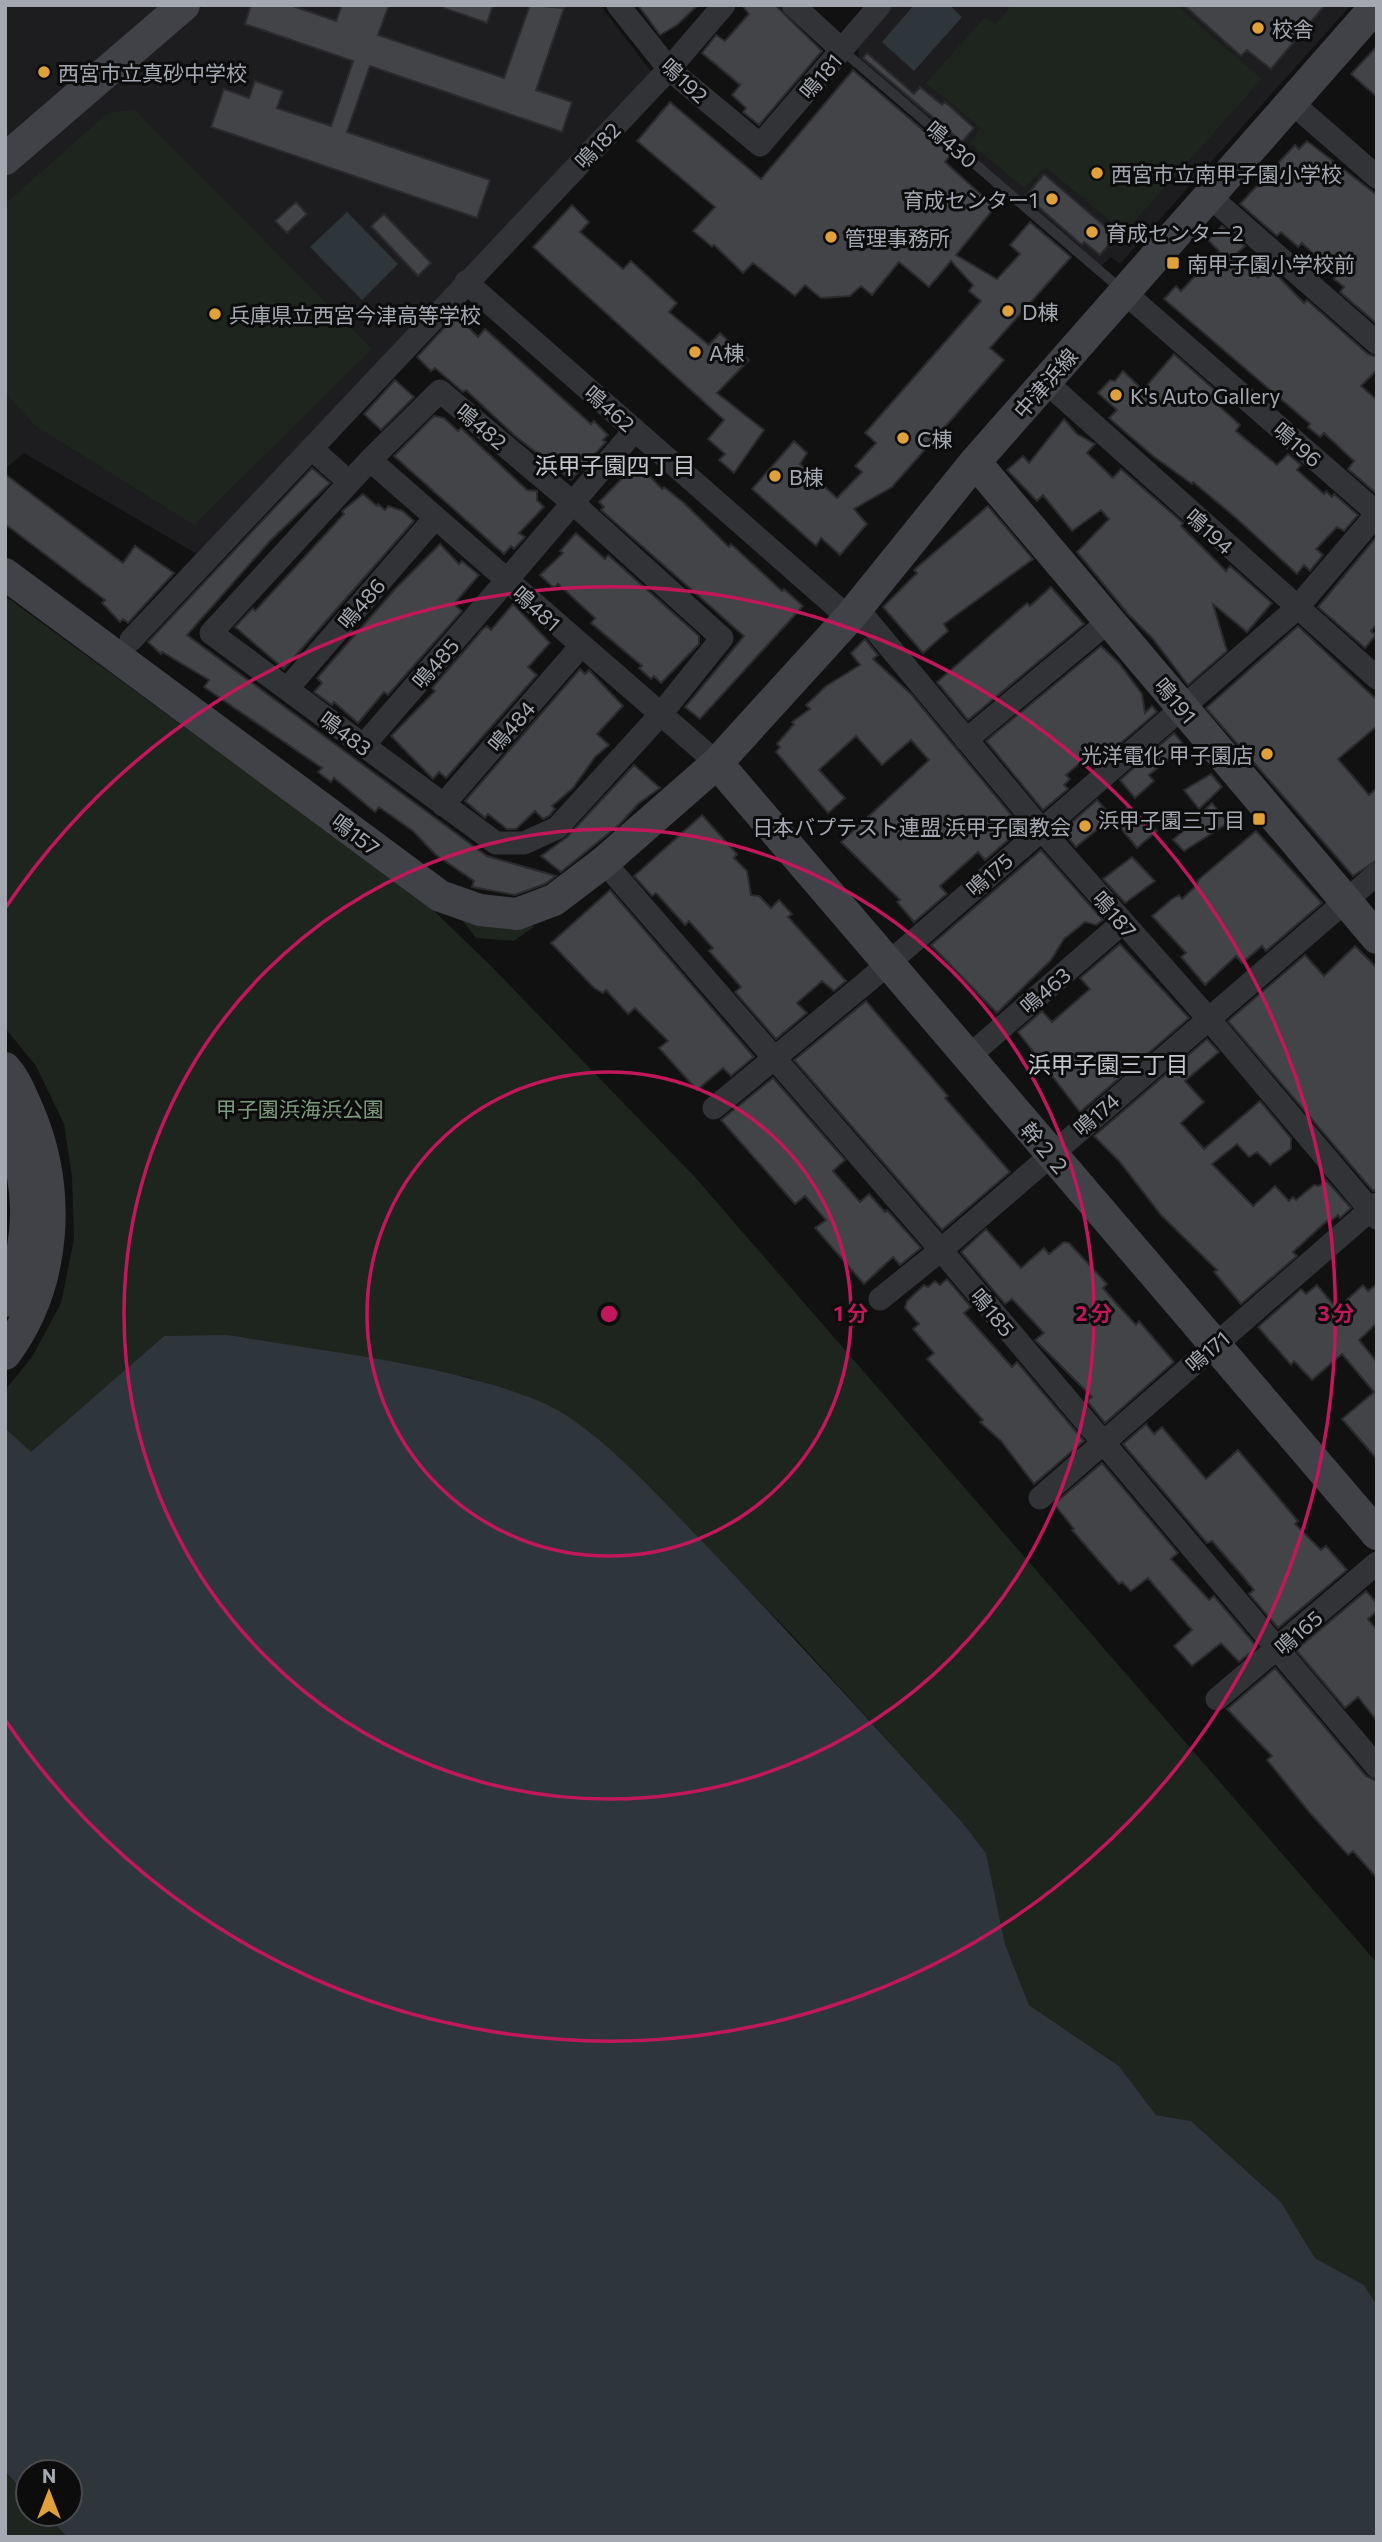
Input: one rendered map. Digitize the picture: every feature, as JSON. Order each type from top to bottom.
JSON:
[{"type":"street","points":[[5,159],[184,5]]},
{"type":"street","name":"鳴192","points":[[618,5],[669,69],[761,145]]},
{"type":"street","name":"鳴182","points":[[131,640],[669,69],[724,5]]},
{"type":"street","points":[[793,5],[842,50]]},
{"type":"street","name":"鳴181","points":[[761,145],[880,5]]},
{"type":"street","name":"中津浜線","points":[[717,763],[853,613],[975,462],[1291,102],[1369,8]]},
{"type":"street","points":[[1291,102],[1377,177]]},
{"type":"street","points":[[1208,195],[1377,343]]},
{"type":"street","name":"鳴462","points":[[466,282],[635,430],[853,613]]},
{"type":"street","name":"鳴196","points":[[1125,293],[1377,513]]},
{"type":"street","name":"鳴194","points":[[1046,382],[1296,609],[1375,672]]},
{"type":"street","name":"鳴482","points":[[370,460],[440,391],[575,504],[722,638],[660,715]]},
{"type":"street","name":"鳴481","points":[[635,430],[575,504],[507,580],[580,647],[717,763]]},
{"type":"street","points":[[312,449],[349,482]]},
{"type":"street","points":[[370,460],[507,580]]},
{"type":"street","name":"鳴483","points":[[370,460],[211,633],[496,843],[524,843],[557,828],[660,715]]},
{"type":"street","name":"鳴191","points":[[975,462],[1377,938]]},
{"type":"street","name":"鳴175","points":[[714,1108],[776,1058],[1296,609],[1377,513]]},
{"type":"street","name":"鳴486","points":[[287,689],[435,518]]},
{"type":"street","name":"鳴157","points":[[5,574],[440,897],[480,910],[517,914],[555,900],[604,862],[717,763]]},
{"type":"street","name":"鳴485","points":[[363,746],[507,580]]},
{"type":"street","name":"鳴187","points":[[853,613],[1374,1211]]},
{"type":"street","points":[[966,740],[1109,621]]},
{"type":"street","name":"鳴484","points":[[443,805],[580,647]]},
{"type":"street","name":"幹２２","points":[[717,763],[1377,1534]]},
{"type":"street","name":"鳴185","points":[[604,862],[941,1250],[1101,1443],[1377,1767]]},
{"type":"street","name":"鳴174","points":[[880,1299],[941,1250],[1049,1154],[1377,874]]},
{"type":"street","name":"鳴463","points":[[968,1057],[1122,923]]},
{"type":"street","points":[[5,1068],[14,1078],[38,1133],[50,1185],[50,1237],[38,1295],[5,1354]]},
{"type":"street","points":[[5,1117],[15,1139],[26,1188],[26,1237],[5,1301]]},
{"type":"street","name":"鳴171","points":[[1040,1498],[1214,1345],[1374,1211]]},
{"type":"street","name":"鳴165","points":[[1217,1699],[1377,1563]]},
{"type":"lane","name":"鳴430","points":[[842,50],[1125,293]]},
{"type":"shaded area","name":"西宮市立真砂中学校","points":[[5,5],[161,5],[5,139]]},
{"type":"shaded area","name":"兵庫県立西宮今津高等学校","points":[[204,5],[600,5],[653,74],[197,554],[24,453],[5,469],[5,175]]},
{"type":"shaded area","name":"西宮市立南甲子園小学校","points":[[892,5],[1349,7],[1120,264],[1111,257],[1101,266],[859,58],[858,44]]},
{"type":"shaded area","points":[[914,5],[949,5],[962,17],[914,71],[882,42]]},
{"type":"shaded area","points":[[347,212],[398,264],[362,300],[310,247]]},
{"type":"shaded area","points":[[228,1335],[426,1368],[503,1388],[560,1411],[603,1443],[645,1482],[962,1822],[986,1853],[1005,1944],[1029,2005],[1119,2066],[1156,2115],[1191,2121],[1281,2202],[1315,2258],[1364,2285],[1377,2305],[1377,2537],[67,2537],[58,2528],[84,2528],[84,2458],[14,2458],[14,2481],[5,2471],[5,1428],[31,1452],[164,1336]]},
{"type":"green space","name":"西宮市立南甲子園小学校","points":[[1012,5],[1176,5],[1262,79],[1124,233],[1046,167],[1024,188],[970,143],[981,128],[926,83],[985,17],[995,24]]},
{"type":"green space","points":[[135,110],[372,349],[194,525],[34,425],[5,392],[5,204],[109,112]]},
{"type":"green space","name":"甲子園浜海浜公園","points":[[5,596],[427,904],[493,968],[694,1176],[1377,1963],[1377,2305],[1364,2285],[1315,2258],[1281,2202],[1191,2121],[1156,2115],[1119,2066],[1029,2005],[1005,1944],[986,1853],[962,1822],[793,1636],[645,1483],[593,1435],[541,1402],[467,1377],[164,1336],[31,1453],[5,1428],[5,1390],[32,1357],[61,1303],[74,1239],[72,1177],[64,1124],[36,1066],[5,1028]]},
{"type":"green space","points":[[459,916],[491,923],[535,926],[514,941],[476,938]]},
{"type":"green space","points":[[5,2471],[14,2481],[14,2528],[58,2528],[67,2537],[5,2537]]},
{"type":"building","points":[[251,5],[290,5],[336,21],[342,5],[389,5],[378,35],[504,78],[530,5],[564,8],[536,90],[572,102],[562,132],[370,66],[347,132],[490,180],[477,218],[211,127],[224,89],[249,98],[255,81],[283,91],[277,108],[331,126],[353,61],[245,24]]},
{"type":"building","points":[[445,5],[493,5],[487,23],[444,8]]},
{"type":"building","points":[[638,5],[698,5],[677,25],[660,35]]},
{"type":"building","points":[[742,5],[775,5],[822,51],[759,125],[743,112],[746,108],[732,95],[740,85],[702,53],[716,35],[725,41],[749,14]]},
{"type":"building","name":"校舎","points":[[1184,5],[1325,5],[1271,69],[1247,50],[1241,56]]},
{"type":"building","points":[[1377,46],[1377,97],[1351,74]]},
{"type":"building","points":[[867,53],[914,94],[920,87],[942,105],[945,102],[974,128],[962,142],[863,58]]},
{"type":"building","points":[[853,70],[951,154],[945,162],[995,207],[956,255],[997,279],[1020,254],[1010,245],[1030,222],[1071,257],[990,348],[1004,360],[892,487],[854,509],[867,524],[840,555],[821,538],[816,546],[752,489],[794,441],[807,453],[800,464],[837,498],[862,472],[855,466],[876,443],[865,433],[981,301],[969,291],[973,285],[951,261],[929,287],[899,262],[872,295],[861,286],[850,296],[821,298],[805,285],[795,296],[753,263],[743,273],[714,245],[712,247],[693,231],[715,207],[637,141],[670,102],[761,179]]},
{"type":"building","points":[[1307,141],[1377,195],[1377,324],[1340,292],[1344,287],[1334,279],[1336,275],[1302,243],[1298,247],[1281,232],[1277,236],[1240,204],[1295,145],[1299,149]]},
{"type":"building","points":[[1044,174],[1116,236],[1100,255],[1084,242],[1082,245],[1026,196]]},
{"type":"building","points":[[296,202],[307,214],[287,233],[275,221]]},
{"type":"building","points":[[572,205],[589,222],[580,232],[623,269],[631,261],[677,303],[669,312],[709,345],[720,333],[749,360],[717,393],[764,430],[734,473],[719,460],[725,454],[708,439],[724,420],[533,247]]},
{"type":"building","points":[[384,214],[431,263],[418,276],[371,226]]},
{"type":"building","points":[[1222,226],[1245,246],[1233,257],[1258,278],[1269,267],[1304,303],[1307,300],[1368,354],[1377,357],[1377,370],[1361,386],[1377,400],[1377,494],[1348,469],[1354,461],[1324,433],[1320,437],[1308,427],[1310,424],[1164,299],[1176,286],[1181,291],[1219,251],[1208,240]]},
{"type":"building","points":[[456,315],[478,337],[485,329],[591,424],[594,421],[608,435],[603,440],[606,442],[571,480],[514,435],[466,390],[463,392],[435,368],[431,371],[417,357]]},
{"type":"building","points":[[1174,354],[1225,399],[1219,406],[1240,425],[1236,431],[1277,465],[1288,454],[1301,465],[1297,470],[1324,494],[1326,491],[1332,497],[1334,494],[1358,515],[1344,531],[1337,527],[1316,549],[1323,555],[1310,571],[1304,565],[1297,574],[1193,482],[1192,484],[1153,456],[1109,418],[1117,410],[1098,393],[1110,380],[1115,381],[1123,371],[1143,390]]},
{"type":"building","points":[[395,380],[414,397],[381,430],[364,414]]},
{"type":"building","points":[[434,416],[444,418],[458,431],[461,428],[527,490],[537,491],[537,500],[544,507],[519,533],[525,537],[514,549],[511,546],[504,554],[394,456]]},
{"type":"building","points":[[1064,419],[1077,434],[1095,444],[1087,453],[1113,478],[1121,469],[1183,523],[1181,526],[1226,571],[1230,566],[1272,603],[1247,632],[1213,604],[1227,651],[1188,685],[1153,639],[1128,614],[1077,552],[1109,519],[1101,510],[1072,531],[1043,495],[1037,501],[1007,470],[1023,456],[1029,463]]},
{"type":"building","points":[[312,468],[330,483],[270,541],[187,635],[487,856],[556,876],[545,884],[515,895],[472,887],[474,881],[436,855],[413,831],[379,807],[375,812],[334,778],[331,782],[318,772],[322,768],[204,687],[209,680],[162,652],[161,654],[148,642]]},
{"type":"building","points":[[632,468],[643,469],[662,489],[664,487],[684,503],[729,547],[731,544],[782,591],[784,589],[803,606],[700,719],[685,707],[744,636],[601,510],[604,507],[599,502]]},
{"type":"building","points":[[5,474],[123,563],[135,546],[174,573],[128,623],[123,619],[120,622],[102,603],[105,600],[5,524]]},
{"type":"building","points":[[363,494],[377,506],[378,504],[385,510],[388,506],[403,511],[414,521],[284,669],[235,627],[253,608],[255,611],[344,514],[342,511]]},
{"type":"building","points":[[988,506],[1033,559],[944,624],[948,631],[923,653],[883,607],[917,573],[914,570]]},
{"type":"building","points":[[576,533],[605,559],[608,555],[699,636],[699,644],[661,683],[654,676],[651,679],[639,668],[642,666],[591,623],[595,618],[558,584],[554,588],[540,575],[563,553],[560,551]]},
{"type":"building","points":[[1377,536],[1377,624],[1371,631],[1376,635],[1365,648],[1318,607]]},
{"type":"building","points":[[440,544],[459,564],[462,561],[479,575],[454,604],[462,611],[388,695],[384,692],[358,723],[334,702],[332,705],[314,692],[322,683],[317,678],[395,589]]},
{"type":"building","points":[[1051,587],[1084,624],[968,720],[937,682],[1027,603],[1030,606]]},
{"type":"building","points":[[513,604],[550,643],[528,667],[537,675],[446,778],[439,772],[433,779],[391,736],[435,691],[432,688],[483,629],[487,626],[491,630]]},
{"type":"building","points":[[1298,626],[1377,700],[1377,726],[1338,759],[1369,795],[1377,788],[1377,860],[1353,876],[1206,708]]},
{"type":"building","points":[[865,639],[878,655],[873,659],[911,694],[1022,828],[985,860],[978,852],[940,886],[947,894],[914,922],[897,902],[900,900],[841,842],[929,760],[911,740],[882,765],[856,736],[819,770],[845,798],[828,813],[776,752],[780,747],[777,744],[794,724],[792,722],[810,709],[806,705],[826,686],[860,665],[851,653]]},
{"type":"building","points":[[1101,646],[1119,663],[1142,694],[1145,713],[1152,706],[1157,712],[1102,759],[1094,751],[1066,775],[1070,779],[1064,785],[1068,789],[1043,810],[986,741]]},
{"type":"building","points":[[580,669],[585,674],[589,670],[623,706],[597,734],[609,745],[595,757],[573,788],[552,806],[555,809],[549,816],[543,819],[535,811],[516,829],[507,829],[488,814],[485,818],[465,801]]},
{"type":"building","points":[[1174,733],[1185,746],[1149,775],[1154,781],[1135,798],[1120,780]]},
{"type":"building","points":[[634,765],[660,788],[561,872],[541,856],[567,837]]},
{"type":"building","points":[[1211,774],[1222,787],[1199,809],[1184,790]]},
{"type":"building","points":[[1097,800],[1112,817],[1076,847],[1062,831]]},
{"type":"building","points":[[1212,803],[1228,823],[1184,851],[1173,840]]},
{"type":"building","points":[[1129,806],[1157,831],[1137,848],[1113,819]]},
{"type":"building","points":[[702,815],[737,854],[734,858],[747,871],[751,895],[759,896],[771,908],[779,900],[792,914],[788,917],[846,981],[834,991],[822,981],[797,1003],[807,1013],[776,1039],[735,992],[741,987],[709,951],[713,948],[689,921],[685,925],[656,893],[652,896],[634,876]]},
{"type":"building","points":[[1256,831],[1322,903],[1266,951],[1262,946],[1242,963],[1236,956],[1205,985],[1181,957],[1186,953],[1152,916],[1179,895],[1182,899],[1197,885],[1198,880]]},
{"type":"building","points":[[1041,850],[1103,920],[1096,925],[1085,922],[1064,939],[1051,960],[997,1013],[931,945]]},
{"type":"building","points":[[1132,857],[1155,881],[1125,903],[1103,879]]},
{"type":"building","points":[[610,890],[754,1057],[731,1076],[723,1068],[697,1090],[659,1048],[668,1041],[635,1008],[628,1014],[606,990],[603,993],[594,988],[551,943]]},
{"type":"building","points":[[1120,944],[1189,1018],[1080,1112],[1018,1032],[1042,1011],[1052,1022],[1090,989],[1080,978]]},
{"type":"building","points":[[1355,946],[1377,968],[1377,1189],[1373,1191],[1228,1021],[1305,955],[1324,976]]},
{"type":"building","points":[[866,1001],[1010,1172],[942,1230],[794,1060]]},
{"type":"building","points":[[1207,1039],[1219,1052],[1185,1081],[1204,1102],[1181,1123],[1204,1149],[1260,1101],[1291,1138],[1291,1149],[1270,1165],[1257,1152],[1249,1157],[1237,1144],[1212,1164],[1253,1206],[1275,1186],[1289,1201],[1293,1197],[1296,1200],[1314,1185],[1319,1186],[1326,1180],[1351,1208],[1340,1218],[1338,1215],[1330,1222],[1328,1220],[1293,1252],[1297,1256],[1241,1304],[1214,1272],[1217,1270],[1161,1215],[1119,1161],[1094,1136]]},
{"type":"building","points":[[773,1078],[845,1160],[833,1171],[860,1202],[869,1194],[921,1248],[900,1265],[893,1257],[864,1284],[815,1228],[826,1220],[805,1196],[795,1204],[721,1120]]},
{"type":"building","points":[[986,1229],[1021,1268],[1044,1248],[1049,1254],[1064,1242],[1069,1243],[1107,1284],[1103,1288],[1115,1302],[1136,1325],[1139,1321],[1174,1362],[1105,1423],[1087,1401],[1092,1397],[1035,1340],[1044,1333],[1012,1299],[1005,1304],[961,1252]]},
{"type":"building","points":[[947,1279],[971,1307],[964,1313],[1012,1367],[1017,1362],[1084,1441],[1034,1484],[1001,1441],[980,1422],[983,1420],[927,1359],[934,1353],[913,1329],[919,1324],[905,1308],[907,1301],[924,1285],[928,1287],[935,1281],[940,1285]]},
{"type":"building","points":[[1377,1284],[1377,1323],[1359,1340],[1377,1362],[1377,1459],[1342,1419],[1374,1392],[1342,1354],[1312,1380],[1294,1361],[1291,1365],[1258,1327],[1301,1289],[1306,1294],[1317,1285],[1337,1309],[1363,1285],[1368,1291]]},
{"type":"building","points":[[1146,1424],[1154,1434],[1162,1427],[1206,1479],[1238,1450],[1298,1521],[1295,1524],[1321,1550],[1326,1546],[1347,1570],[1278,1628],[1249,1594],[1254,1590],[1240,1573],[1212,1541],[1207,1543],[1123,1444]]},
{"type":"building","points":[[1102,1463],[1178,1553],[1171,1559],[1209,1600],[1214,1596],[1257,1647],[1239,1662],[1221,1643],[1192,1666],[1174,1646],[1192,1630],[1148,1578],[1131,1591],[1122,1582],[1119,1584],[1072,1530],[1074,1529],[1054,1504]]},
{"type":"building","points":[[1366,1591],[1377,1603],[1377,1611],[1368,1619],[1377,1630],[1377,1721],[1358,1697],[1345,1708],[1296,1650]]},
{"type":"building","points":[[1275,1668],[1366,1776],[1377,1781],[1377,1878],[1353,1851],[1348,1855],[1310,1813],[1267,1760],[1272,1756],[1227,1709]]},
{"type":"place","name":"校舎","points":[[1258,28]]},
{"type":"place","name":"西宮市立真砂中学校","points":[[44,72]]},
{"type":"place","name":"西宮市立南甲子園小学校","points":[[1097,173]]},
{"type":"place","name":"育成センター1","points":[[1052,199]]},
{"type":"place","name":"育成センター2","points":[[1092,232]]},
{"type":"place","name":"管理事務所","points":[[831,237]]},
{"type":"place","name":"南甲子園小学校前","points":[[1173,263]]},
{"type":"place","name":"D棟","points":[[1008,311]]},
{"type":"place","name":"兵庫県立西宮今津高等学校","points":[[215,314]]},
{"type":"place","name":"A棟","points":[[695,352]]},
{"type":"place","name":"K's Auto Gallery","points":[[1116,395]]},
{"type":"place","name":"C棟","points":[[903,438]]},
{"type":"place","name":"B棟","points":[[775,476]]},
{"type":"place","name":"光洋電化 甲子園店","points":[[1267,754]]},
{"type":"place","name":"浜甲子園三丁目","points":[[1259,819]]},
{"type":"place","name":"日本バプテスト連盟 浜甲子園教会","points":[[1085,826]]},
{"type":"district","name":"浜甲子園四丁目","points":[[615,465]]},
{"type":"district","name":"浜甲子園三丁目","points":[[1108,1064]]}]
